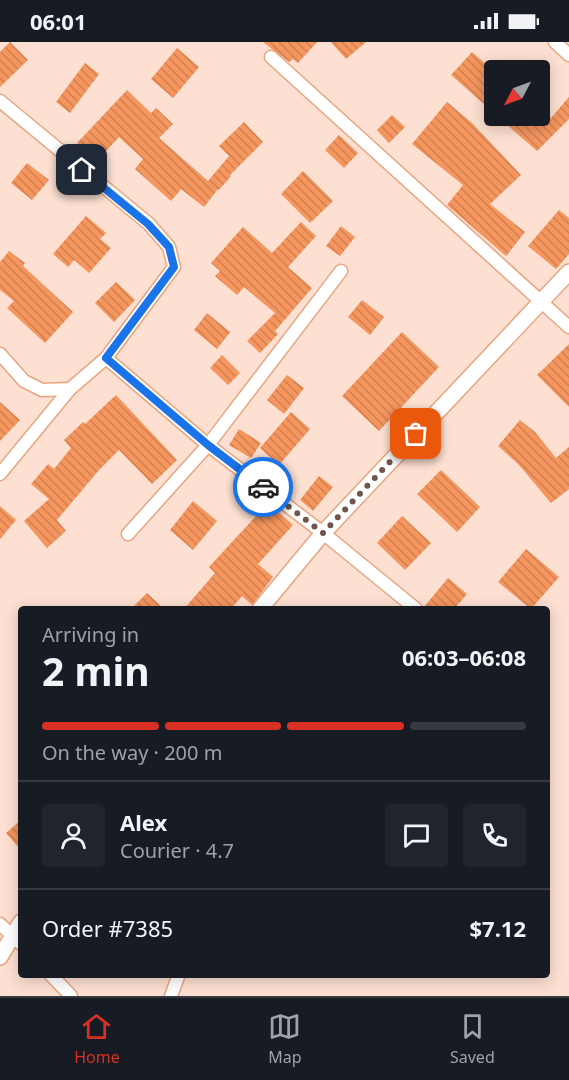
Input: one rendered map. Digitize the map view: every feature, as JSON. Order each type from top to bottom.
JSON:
[{"type":"street","points":[[555,42],[569,55]]},
{"type":"street","points":[[271,57],[569,327]]},
{"type":"street","points":[[0,101],[148,224],[169,247],[174,267],[106,358],[70,389],[0,474]]},
{"type":"street","points":[[128,534],[208,445],[341,271]]},
{"type":"street","points":[[262,606],[323,533],[569,272]]},
{"type":"street","points":[[0,354],[24,381],[42,390],[70,389]]},
{"type":"street","points":[[106,358],[208,445],[323,533],[412,606]]},
{"type":"street","points":[[0,924],[17,940],[0,957]]},
{"type":"street","points":[[54,978],[71,996]]},
{"type":"street","points":[[171,996],[177,978]]},
{"type":"building","points":[[10,42],[28,60],[0,87],[0,52]]},
{"type":"building","points":[[263,42],[317,42],[298,63],[293,59],[289,62]]},
{"type":"building","points":[[331,42],[366,42],[346,59]]},
{"type":"building","points":[[177,48],[199,67],[173,98],[151,79]]},
{"type":"building","points":[[472,52],[484,62],[484,104],[451,75]]},
{"type":"building","points":[[85,63],[99,74],[70,113],[56,102]]},
{"type":"building","points":[[127,90],[151,113],[156,108],[173,124],[159,138],[208,181],[229,156],[219,146],[244,122],[263,142],[230,175],[204,207],[181,189],[171,201],[135,169],[143,159],[119,137],[96,162],[77,143]]},
{"type":"building","points":[[569,97],[569,119],[537,151],[508,126],[550,126],[551,118]]},
{"type":"building","points":[[447,102],[472,123],[521,175],[490,204],[525,232],[506,256],[447,205],[463,185],[412,144]]},
{"type":"building","points":[[392,115],[405,127],[389,143],[377,130]]},
{"type":"building","points":[[339,135],[358,153],[344,168],[325,150]]},
{"type":"building","points":[[27,163],[49,180],[32,200],[11,183]]},
{"type":"building","points":[[303,171],[333,201],[310,223],[281,194]]},
{"type":"building","points":[[559,210],[569,218],[569,254],[556,269],[528,246]]},
{"type":"building","points":[[86,216],[106,233],[100,239],[111,248],[89,273],[74,260],[68,267],[53,254]]},
{"type":"building","points":[[301,222],[316,236],[288,267],[312,288],[275,331],[278,334],[260,353],[247,341],[275,313],[244,287],[237,295],[215,276],[220,271],[211,263],[243,227],[272,253]]},
{"type":"building","points":[[341,226],[355,237],[340,256],[326,246]]},
{"type":"building","points":[[9,251],[25,263],[23,266],[73,312],[45,343],[7,308],[14,301],[0,290],[0,262]]},
{"type":"building","points":[[116,282],[135,300],[114,322],[95,303]]},
{"type":"building","points":[[362,300],[384,317],[370,335],[348,317]]},
{"type":"building","points":[[207,313],[230,332],[217,349],[194,330]]},
{"type":"building","points":[[402,332],[439,367],[379,431],[342,396]]},
{"type":"building","points":[[569,344],[569,407],[537,375]]},
{"type":"building","points":[[222,355],[240,373],[228,385],[210,368]]},
{"type":"building","points":[[287,375],[304,388],[284,414],[267,400]]},
{"type":"building","points":[[116,395],[177,460],[152,484],[119,450],[57,520],[66,531],[47,548],[24,521],[49,499],[31,484],[48,464],[54,469],[71,448],[64,440]]},
{"type":"building","points":[[0,402],[20,420],[0,441]]},
{"type":"building","points":[[291,412],[310,429],[279,465],[260,448]]},
{"type":"building","points":[[520,420],[535,432],[556,458],[569,447],[569,489],[551,503],[519,465],[498,446]]},
{"type":"building","points":[[239,429],[261,443],[251,458],[229,445]]},
{"type":"building","points":[[441,470],[480,507],[457,532],[417,494]]},
{"type":"building","points":[[319,476],[333,487],[313,511],[300,500]]},
{"type":"building","points":[[193,501],[217,521],[193,550],[170,530]]},
{"type":"building","points":[[268,503],[293,525],[258,564],[273,577],[252,605],[242,596],[234,606],[187,606],[215,573],[209,567]]},
{"type":"building","points":[[0,506],[16,520],[0,539]]},
{"type":"building","points":[[402,516],[431,543],[405,570],[377,543]]},
{"type":"building","points":[[526,549],[559,577],[534,606],[527,606],[498,582]]},
{"type":"building","points":[[448,578],[467,594],[457,606],[425,606]]},
{"type":"building","points":[[147,593],[161,606],[134,606]]},
{"type":"building","points":[[18,823],[18,847],[6,833]]},
{"type":"way so far","points":[[263,487],[323,533],[416,434]]},
{"type":"route","points":[[82,170],[148,224],[169,247],[174,267],[106,358],[208,445],[263,487]]}]
